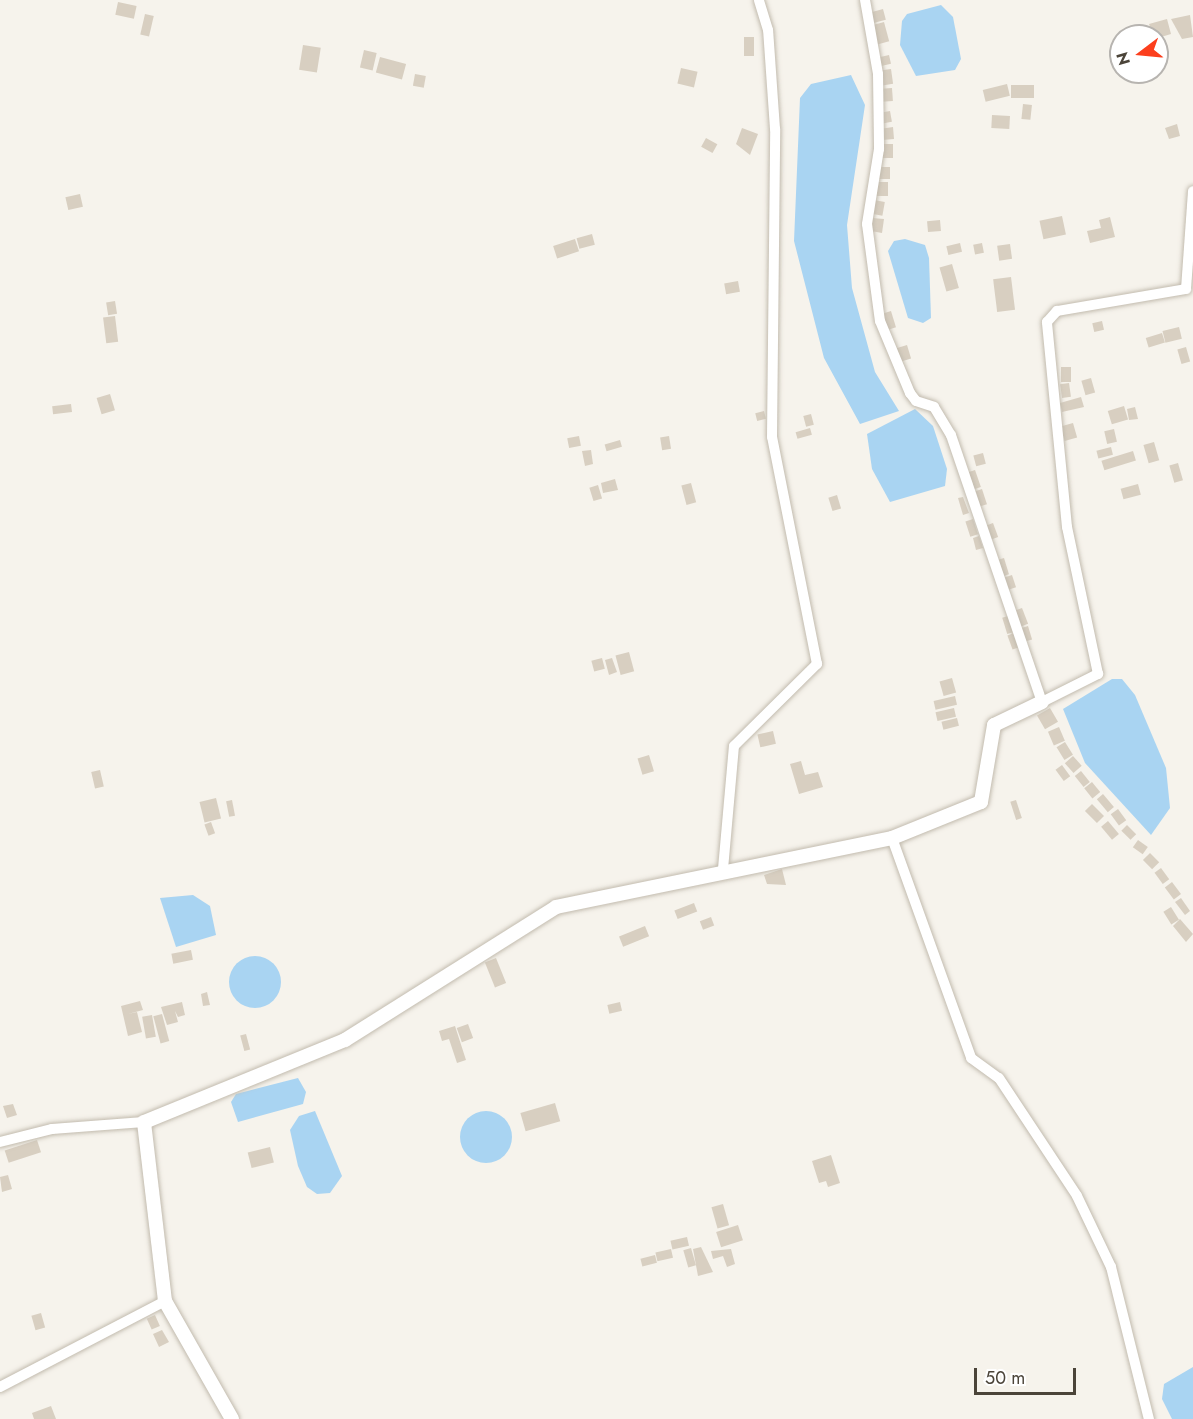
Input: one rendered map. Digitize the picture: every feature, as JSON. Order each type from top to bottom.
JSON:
[{"type":"street","points":[[723,869],[734,746],[817,664],[772,437],[775,129],[768,30],[759,0]]},
{"type":"street","points":[[865,0],[878,74],[879,149],[867,224],[880,321],[910,393],[916,401],[934,407],[951,435],[1042,702]]},
{"type":"street","points":[[0,1142],[52,1129],[144,1122],[345,1040],[556,907],[723,869],[892,838],[981,802],[994,725],[1098,674],[1067,527],[1047,322],[1057,311],[1186,289],[1193,191]]},
{"type":"street","points":[[892,838],[971,1058],[999,1078],[1077,1196],[1111,1267],[1149,1419]]},
{"type":"street","points":[[144,1122],[165,1301],[232,1419]]},
{"type":"street","points":[[0,1387],[165,1301]]},
{"type":"water","points":[[941,5],[953,17],[961,59],[955,70],[916,76],[900,45],[902,21],[907,14]]},
{"type":"water","points":[[851,75],[865,105],[847,225],[852,288],[875,372],[899,411],[860,424],[824,358],[794,241],[800,98],[811,84]]},
{"type":"water","points":[[905,239],[925,245],[929,258],[931,318],[923,323],[908,318],[888,251],[894,241]]},
{"type":"water","points":[[915,409],[933,426],[947,469],[945,486],[890,502],[872,469],[867,434]]},
{"type":"water","points":[[1112,679],[1122,679],[1135,695],[1166,768],[1170,808],[1151,835],[1085,763],[1063,709]]},
{"type":"water","points":[[193,895],[210,906],[216,935],[176,947],[160,898]]},
{"type":"water","points":[[250,956],[260,956],[274,963],[281,982],[274,1001],[260,1008],[250,1008],[240,1004],[233,997],[229,987],[229,977],[233,967],[240,960]]},
{"type":"water","points":[[298,1078],[306,1092],[303,1104],[238,1122],[231,1102],[236,1094]]},
{"type":"water","points":[[315,1111],[342,1176],[330,1193],[317,1194],[307,1187],[298,1166],[290,1130],[299,1116]]},
{"type":"water","points":[[481,1111],[491,1111],[505,1118],[512,1137],[505,1156],[491,1163],[481,1163],[471,1159],[464,1152],[460,1142],[460,1132],[464,1122],[471,1115]]},
{"type":"water","points":[[1193,1367],[1193,1419],[1172,1419],[1162,1399],[1164,1384]]},
{"type":"building","points":[[118,2],[137,6],[134,19],[115,15]]},
{"type":"building","points":[[883,9],[886,20],[871,24],[869,13]]},
{"type":"building","points":[[145,14],[154,16],[149,36],[140,34]]},
{"type":"building","points":[[1190,15],[1193,37],[1182,39],[1171,19]]},
{"type":"building","points":[[1167,19],[1168,24],[1149,24]]},
{"type":"building","points":[[884,22],[889,41],[874,45],[869,26]]},
{"type":"building","points":[[744,37],[754,37],[754,56],[744,56]]},
{"type":"building","points":[[303,45],[321,48],[317,73],[299,70]]},
{"type":"building","points":[[364,50],[377,53],[373,70],[360,68]]},
{"type":"building","points":[[889,55],[891,64],[881,66],[879,57]]},
{"type":"building","points":[[380,57],[406,64],[402,79],[376,72]]},
{"type":"building","points":[[681,68],[698,72],[694,87],[677,84]]},
{"type":"building","points":[[891,69],[893,84],[882,85],[880,71]]},
{"type":"building","points":[[415,74],[426,76],[424,88],[413,86]]},
{"type":"building","points":[[1007,84],[1010,96],[986,102],[983,90]]},
{"type":"building","points":[[1011,85],[1034,85],[1034,98],[1011,98]]},
{"type":"building","points":[[892,88],[893,101],[882,102],[881,89]]},
{"type":"building","points":[[1023,104],[1032,105],[1030,120],[1021,119]]},
{"type":"building","points":[[890,111],[892,122],[882,124],[880,113]]},
{"type":"building","points":[[992,115],[1010,116],[1009,129],[991,128]]},
{"type":"building","points":[[1177,124],[1180,136],[1169,139],[1165,128]]},
{"type":"building","points":[[893,127],[894,139],[882,140],[880,129]]},
{"type":"building","points":[[742,128],[758,134],[750,155],[736,144]]},
{"type":"building","points":[[706,138],[717,144],[713,153],[701,147]]},
{"type":"building","points":[[880,144],[893,144],[893,158],[880,158]]},
{"type":"building","points":[[879,167],[890,167],[890,179],[879,179]]},
{"type":"building","points":[[876,182],[888,182],[888,196],[876,196]]},
{"type":"building","points":[[80,194],[83,207],[68,210],[65,197]]},
{"type":"building","points":[[874,200],[885,202],[882,216],[872,214]]},
{"type":"building","points":[[1062,216],[1066,235],[1043,239],[1040,221]]},
{"type":"building","points":[[1110,217],[1115,237],[1090,243],[1087,231],[1101,228],[1099,220]]},
{"type":"building","points":[[872,218],[884,219],[882,233],[871,231]]},
{"type":"building","points":[[940,220],[941,231],[928,232],[927,221]]},
{"type":"building","points":[[592,234],[595,245],[579,249],[577,238]]},
{"type":"building","points":[[575,239],[579,251],[557,258],[553,246]]},
{"type":"building","points":[[960,243],[962,252],[948,255],[946,246]]},
{"type":"building","points":[[982,243],[984,253],[975,255],[973,245]]},
{"type":"building","points":[[1010,244],[1012,259],[999,261],[997,246]]},
{"type":"building","points":[[952,264],[959,288],[946,292],[940,268]]},
{"type":"building","points":[[1011,277],[1015,310],[997,312],[993,279]]},
{"type":"building","points":[[738,281],[740,292],[726,294],[724,283]]},
{"type":"building","points":[[115,301],[117,314],[108,315],[106,302]]},
{"type":"building","points":[[891,311],[896,327],[887,330],[882,314]]},
{"type":"building","points":[[115,316],[118,342],[106,343],[103,317]]},
{"type":"building","points":[[1102,321],[1104,330],[1094,332],[1092,323]]},
{"type":"building","points":[[1179,327],[1182,339],[1165,343],[1163,331]]},
{"type":"building","points":[[1162,333],[1165,343],[1149,348],[1146,338]]},
{"type":"building","points":[[907,345],[911,358],[900,362],[896,349]]},
{"type":"building","points":[[1186,347],[1190,361],[1181,364],[1177,349]]},
{"type":"building","points":[[1061,367],[1071,367],[1071,382],[1061,382]]},
{"type":"building","points":[[1091,378],[1095,392],[1086,395],[1081,381]]},
{"type":"building","points":[[1069,383],[1071,397],[1062,398],[1060,384]]},
{"type":"building","points":[[110,394],[115,410],[102,414],[97,398]]},
{"type":"building","points":[[1081,397],[1084,407],[1062,412],[1060,403]]},
{"type":"building","points":[[71,404],[72,412],[53,414],[52,406]]},
{"type":"building","points":[[1124,406],[1128,419],[1112,424],[1108,411]]},
{"type":"building","points":[[1135,407],[1138,419],[1129,420],[1127,409]]},
{"type":"building","points":[[764,411],[766,419],[757,421],[755,413]]},
{"type":"building","points":[[811,414],[814,425],[806,427],[803,416]]},
{"type":"building","points":[[1073,423],[1077,437],[1065,441],[1061,427]]},
{"type":"building","points":[[810,428],[812,435],[798,439],[796,432]]},
{"type":"building","points":[[1114,429],[1117,442],[1107,444],[1104,431]]},
{"type":"building","points":[[579,436],[581,446],[569,448],[567,438]]},
{"type":"building","points":[[669,436],[671,449],[662,450],[660,437]]},
{"type":"building","points":[[620,440],[622,447],[607,451],[605,444]]},
{"type":"building","points":[[1154,442],[1159,460],[1149,463],[1143,445]]},
{"type":"building","points":[[1111,447],[1113,455],[1098,458],[1096,451]]},
{"type":"building","points":[[591,450],[593,464],[585,466],[582,451]]},
{"type":"building","points":[[1133,451],[1136,461],[1104,470],[1101,461]]},
{"type":"building","points":[[983,453],[986,464],[976,466],[973,456]]},
{"type":"building","points":[[1178,463],[1183,480],[1174,483],[1169,465]]},
{"type":"building","points":[[975,470],[981,487],[970,491],[965,474]]},
{"type":"building","points":[[615,479],[618,490],[603,493],[601,483]]},
{"type":"building","points":[[691,483],[696,502],[687,505],[681,486]]},
{"type":"building","points":[[1138,484],[1141,495],[1123,499],[1121,489]]},
{"type":"building","points":[[598,485],[602,498],[593,501],[589,488]]},
{"type":"building","points":[[982,489],[987,504],[976,508],[972,492]]},
{"type":"building","points":[[837,495],[841,508],[832,511],[828,498]]},
{"type":"building","points":[[963,497],[969,513],[963,515],[958,498]]},
{"type":"building","points":[[973,519],[978,534],[970,537],[965,521]]},
{"type":"building","points":[[993,523],[998,537],[986,542],[981,527]]},
{"type":"building","points":[[979,536],[983,548],[976,550],[973,538]]},
{"type":"building","points":[[1004,558],[1009,574],[998,577],[993,561]]},
{"type":"building","points":[[1012,575],[1016,587],[1005,591],[1001,579]]},
{"type":"building","points":[[1022,608],[1028,624],[1020,627],[1014,611]]},
{"type":"building","points":[[1008,616],[1013,632],[1007,634],[1002,618]]},
{"type":"building","points":[[1028,626],[1032,639],[1023,642],[1019,629]]},
{"type":"building","points":[[1014,633],[1019,647],[1013,649],[1007,635]]},
{"type":"building","points":[[629,652],[634,671],[621,675],[615,656]]},
{"type":"building","points":[[602,658],[605,669],[594,671],[591,661]]},
{"type":"building","points":[[612,658],[617,672],[609,675],[605,660]]},
{"type":"building","points":[[952,678],[956,692],[944,696],[940,682]]},
{"type":"building","points":[[955,696],[957,705],[936,710],[934,701]]},
{"type":"building","points":[[954,708],[956,717],[938,721],[935,712]]},
{"type":"building","points":[[1050,708],[1058,722],[1045,729],[1037,716]]},
{"type":"building","points":[[957,718],[959,726],[943,730],[941,722]]},
{"type":"building","points":[[1059,727],[1065,741],[1054,745],[1048,732]]},
{"type":"building","points":[[773,731],[776,744],[760,747],[757,735]]},
{"type":"building","points":[[1065,742],[1073,755],[1064,760],[1057,747]]},
{"type":"building","points":[[649,755],[654,771],[642,775],[638,759]]},
{"type":"building","points":[[1073,756],[1082,766],[1074,773],[1065,763]]},
{"type":"building","points":[[801,761],[805,775],[818,772],[823,787],[799,794],[790,764]]},
{"type":"building","points":[[1062,765],[1070,776],[1064,781],[1056,770]]},
{"type":"building","points":[[100,770],[104,787],[95,789],[91,772]]},
{"type":"building","points":[[1081,771],[1090,782],[1084,787],[1075,776]]},
{"type":"building","points":[[1092,782],[1100,792],[1092,798],[1084,788]]},
{"type":"building","points":[[1103,794],[1114,807],[1108,812],[1097,799]]},
{"type":"building","points":[[216,798],[221,818],[205,822],[200,802]]},
{"type":"building","points":[[232,800],[235,816],[229,817],[226,801]]},
{"type":"building","points":[[1016,800],[1022,818],[1016,820],[1010,802]]},
{"type":"building","points":[[1092,804],[1104,816],[1097,823],[1085,811]]},
{"type":"building","points":[[1118,809],[1126,820],[1119,826],[1111,814]]},
{"type":"building","points":[[1108,821],[1119,834],[1112,840],[1101,827]]},
{"type":"building","points":[[211,822],[215,833],[209,836],[204,824]]},
{"type":"building","points":[[1127,825],[1136,834],[1131,840],[1121,831]]},
{"type":"building","points":[[1138,840],[1148,847],[1143,854],[1133,847]]},
{"type":"building","points":[[1150,853],[1159,862],[1152,869],[1143,860]]},
{"type":"building","points":[[1161,868],[1169,879],[1163,884],[1155,873]]},
{"type":"building","points":[[782,869],[786,885],[767,884],[764,875]]},
{"type":"building","points":[[1172,882],[1181,894],[1174,899],[1165,887]]},
{"type":"building","points":[[1181,898],[1190,911],[1185,915],[1175,902]]},
{"type":"building","points":[[694,903],[697,911],[678,919],[674,911]]},
{"type":"building","points":[[1171,907],[1179,920],[1171,924],[1163,912]]},
{"type":"building","points":[[711,917],[714,925],[703,930],[700,921]]},
{"type":"building","points":[[1180,919],[1193,934],[1186,942],[1173,926]]},
{"type":"building","points":[[645,926],[649,936],[623,947],[619,936]]},
{"type":"building","points":[[191,950],[193,960],[173,964],[171,954]]},
{"type":"building","points":[[496,958],[506,983],[495,988],[485,962]]},
{"type":"building","points":[[207,992],[210,1005],[203,1006],[201,994]]},
{"type":"building","points":[[140,1001],[143,1010],[128,1014],[137,1012],[142,1032],[128,1036],[121,1006]]},
{"type":"building","points":[[182,1002],[185,1015],[178,1017],[175,1011],[178,1022],[167,1025],[161,1007]]},
{"type":"building","points":[[620,1002],[622,1011],[609,1014],[607,1005]]},
{"type":"building","points":[[162,1014],[169,1041],[161,1043],[153,1016]]},
{"type":"building","points":[[152,1015],[156,1037],[146,1038],[142,1017]]},
{"type":"building","points":[[468,1024],[473,1038],[462,1042],[457,1028]]},
{"type":"building","points":[[455,1026],[466,1060],[457,1063],[449,1039],[442,1041],[439,1031]]},
{"type":"building","points":[[246,1034],[250,1049],[244,1051],[240,1036]]},
{"type":"building","points":[[555,1103],[560,1121],[526,1131],[520,1113]]},
{"type":"building","points":[[13,1104],[17,1115],[7,1118],[3,1106]]},
{"type":"building","points":[[37,1140],[41,1152],[9,1163],[5,1151]]},
{"type":"building","points":[[270,1147],[274,1163],[252,1168],[248,1153]]},
{"type":"building","points":[[831,1155],[840,1183],[828,1187],[826,1181],[819,1183],[812,1161]]},
{"type":"building","points":[[8,1175],[12,1189],[2,1192],[0,1177]]},
{"type":"building","points":[[723,1204],[729,1225],[718,1228],[711,1207]]},
{"type":"building","points":[[738,1225],[743,1240],[721,1247],[716,1232]]},
{"type":"building","points":[[687,1237],[689,1246],[672,1250],[670,1241]]},
{"type":"building","points":[[701,1247],[713,1272],[698,1276],[693,1249]]},
{"type":"building","points":[[691,1248],[696,1265],[688,1268],[683,1250]]},
{"type":"building","points":[[671,1249],[673,1258],[657,1261],[655,1253]]},
{"type":"building","points":[[731,1249],[735,1264],[727,1267],[723,1256],[713,1259],[711,1251]]},
{"type":"building","points":[[655,1255],[657,1263],[642,1266],[640,1259]]},
{"type":"building","points":[[41,1313],[45,1327],[36,1330],[31,1316]]},
{"type":"building","points":[[155,1315],[160,1326],[152,1330],[147,1319]]},
{"type":"building","points":[[162,1330],[169,1342],[159,1347],[153,1334]]},
{"type":"building","points":[[51,1406],[56,1419],[34,1419],[32,1413]]}]
